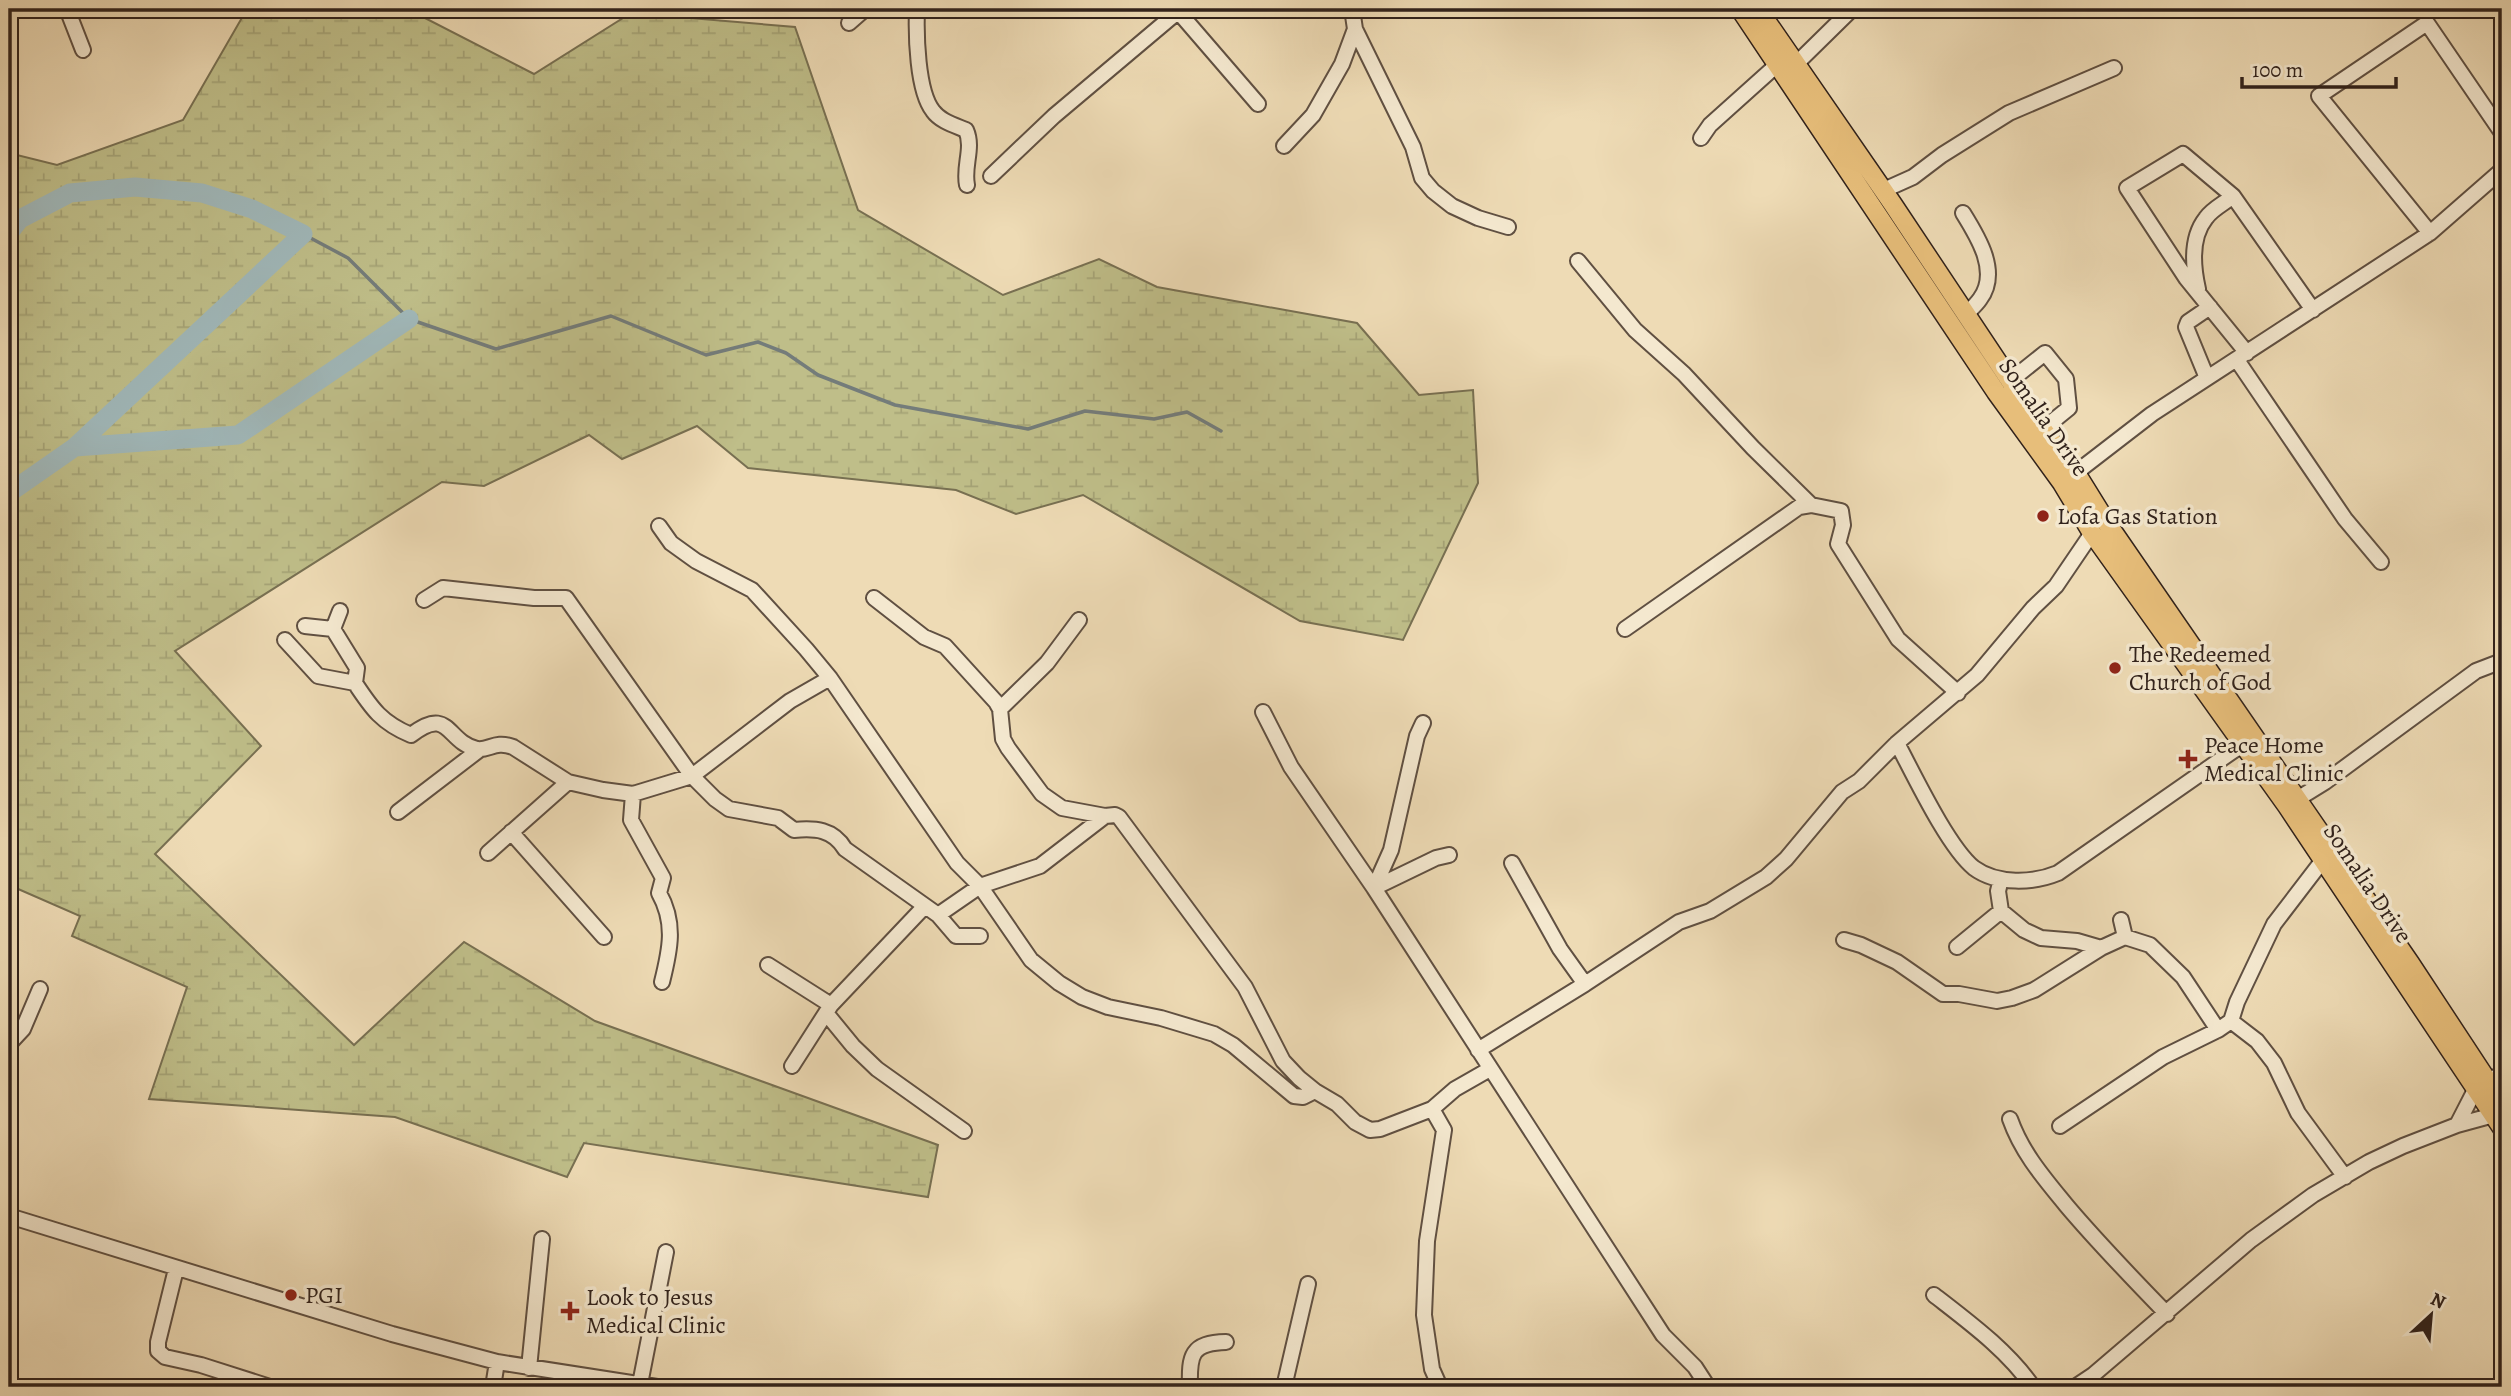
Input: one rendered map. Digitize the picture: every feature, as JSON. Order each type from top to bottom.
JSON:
[{"type":"main road","name":"Somalia Drive","points":[[1740,9],[1958,336],[2107,523],[2292,803],[2488,1081],[2500,1115]]},
{"type":"main road","name":"Somalia Drive","points":[[1758,9],[1884,190],[2010,381],[2036,434]]},
{"type":"main road","name":"Somalia Drive","points":[[2069,478],[2092,533],[2243,744],[2292,803],[2323,860],[2436,1027],[2488,1081]]},
{"type":"street","points":[[67,9],[83,50]]},
{"type":"street","points":[[460,10],[466,9]]},
{"type":"street","points":[[849,23],[865,9]]},
{"type":"street","points":[[917,9],[924,94],[939,118],[965,130],[970,140],[965,175],[967,185]]},
{"type":"street","points":[[1352,9],[1355,29],[1413,147],[1422,178],[1452,206],[1478,218],[1508,227]]},
{"type":"street","points":[[1797,63],[1852,9]]},
{"type":"street","points":[[991,176],[1054,117],[1178,10],[1258,104]]},
{"type":"street","points":[[2430,233],[2319,96],[2427,23],[2502,133]]},
{"type":"street","points":[[1284,146],[1313,115],[1342,64],[1355,29]]},
{"type":"street","points":[[1701,138],[1710,125],[1778,64]]},
{"type":"street","points":[[1884,190],[1913,177],[2008,113],[2114,68]]},
{"type":"street","points":[[2313,310],[2233,196],[2183,154],[2127,188],[2210,307],[2345,519],[2381,562]]},
{"type":"street","points":[[2069,478],[2152,414],[2430,233],[2502,170]]},
{"type":"street","points":[[2199,294],[2194,252],[2197,239],[2206,217],[2233,196]]},
{"type":"street","points":[[1963,213],[1976,233],[1989,270],[1987,287],[1980,300],[1965,315]]},
{"type":"street","points":[[1578,261],[1635,330],[1684,374],[1752,448],[1811,505]]},
{"type":"street","points":[[2207,378],[2186,327],[2188,322],[2210,307]]},
{"type":"street","points":[[2010,381],[2045,353],[2066,379],[2069,408],[2036,434]]},
{"type":"street","points":[[1625,629],[1799,507],[1811,505],[1841,511],[1843,525],[1838,544],[1878,610],[1898,639],[1958,693]]},
{"type":"street","points":[[659,526],[671,543],[696,561],[752,590],[830,678],[957,863],[980,886],[1031,960],[1083,998],[1214,1034],[1233,1045],[1294,1096],[1303,1097],[1315,1091]]},
{"type":"street","points":[[1478,1050],[1679,922],[1710,911],[1766,877],[1786,859],[1842,792],[1977,675],[2033,608],[2056,586],[2092,533]]},
{"type":"street","points":[[424,600],[443,588],[534,598],[566,598],[692,776],[715,799],[729,809],[778,818],[794,830],[814,828],[831,834],[845,849],[938,915],[956,936],[980,936]]},
{"type":"street","points":[[874,598],[924,637],[945,646],[1000,709],[1003,738],[1042,794],[1062,808],[1105,816],[1115,815],[1128,827],[1245,987],[1283,1061],[1299,1079],[1337,1104],[1355,1122],[1370,1130],[1380,1129],[1432,1109],[1455,1090],[1490,1069]]},
{"type":"street","points":[[333,629],[340,611]]},
{"type":"street","points":[[1000,709],[1047,663],[1079,620]]},
{"type":"street","points":[[305,626],[333,629]]},
{"type":"street","points":[[333,629],[358,668],[355,683]]},
{"type":"street","points":[[285,640],[317,676],[355,683],[380,719],[411,735],[424,725],[434,723],[479,750]]},
{"type":"street","points":[[2292,803],[2334,776],[2476,671],[2502,661]]},
{"type":"street","points":[[398,812],[479,750],[503,743],[568,782],[603,790],[633,794],[692,776],[790,701],[830,678]]},
{"type":"street","points":[[1263,712],[1291,767],[1319,804],[1663,1335],[1695,1367],[1708,1387]]},
{"type":"street","points":[[1374,888],[1391,850],[1417,736],[1423,723]]},
{"type":"street","points":[[1896,743],[1951,839],[1973,867],[2001,879],[2045,879],[2058,873],[2243,744]]},
{"type":"street","points":[[488,853],[568,782]]},
{"type":"street","points":[[633,794],[631,820],[663,878],[659,893],[669,911],[670,952],[663,982]]},
{"type":"street","points":[[938,915],[980,886],[1040,866],[1105,816]]},
{"type":"street","points":[[511,832],[604,937]]},
{"type":"street","points":[[1374,888],[1436,858],[1449,855]]},
{"type":"street","points":[[2060,1126],[2163,1057],[2231,1021],[2237,1002],[2274,924],[2323,860]]},
{"type":"street","points":[[1512,863],[1560,949],[1585,984]]},
{"type":"street","points":[[2001,879],[1998,891],[2001,911],[2024,930],[2041,937],[2077,941],[2101,948]]},
{"type":"street","points":[[792,1066],[828,1009],[924,906]]},
{"type":"street","points":[[1957,947],[2001,911]]},
{"type":"street","points":[[2121,920],[2125,937]]},
{"type":"street","points":[[1844,940],[1897,962],[1942,994],[1997,1000],[2012,999],[2034,990],[2101,948],[2125,937],[2150,945],[2183,977],[2218,1030]]},
{"type":"street","points":[[768,965],[828,1009],[853,1046],[877,1069],[964,1131]]},
{"type":"street","points":[[9,1044],[23,1029],[40,989]]},
{"type":"street","points":[[2231,1021],[2256,1041],[2274,1063],[2298,1113],[2345,1177]]},
{"type":"street","points":[[2457,1125],[2488,1081]]},
{"type":"street","points":[[1432,1109],[1444,1130],[1427,1241],[1424,1315],[1432,1368],[1440,1387]]},
{"type":"street","points":[[2074,1387],[2094,1375],[2272,1224],[2345,1177],[2391,1151],[2457,1125],[2500,1115]]},
{"type":"street","points":[[2010,1119],[2025,1154],[2048,1184],[2105,1251],[2167,1314]]},
{"type":"street","points":[[9,1216],[392,1334],[497,1362],[657,1387]]},
{"type":"street","points":[[529,1368],[542,1239]]},
{"type":"street","points":[[640,1384],[666,1252]]},
{"type":"street","points":[[176,1269],[158,1351],[165,1357],[201,1365],[270,1387]]},
{"type":"street","points":[[1284,1387],[1308,1284]]},
{"type":"street","points":[[1934,1295],[1987,1337],[2020,1368],[2033,1387]]},
{"type":"street","points":[[1190,1387],[1189,1362],[1196,1350],[1208,1342],[1226,1342]]},
{"type":"street","points":[[493,1387],[497,1362]]},
{"type":"green space","points":[[247,9],[419,9],[421,16],[534,74],[631,13],[795,27],[858,210],[1003,295],[1099,259],[1157,287],[1357,323],[1419,395],[1473,390],[1478,483],[1403,640],[1300,621],[1083,495],[1016,514],[956,490],[748,468],[697,426],[622,459],[589,435],[484,486],[442,482],[175,651],[261,746],[155,854],[354,1045],[464,942],[595,1021],[938,1145],[928,1197],[584,1143],[567,1177],[395,1117],[149,1099],[187,987],[72,936],[80,916],[9,885],[9,153],[57,165],[183,120]]},
{"type":"waterway","points":[[9,233],[20,219],[70,193],[135,187],[202,193],[252,209],[303,234],[75,447],[9,493]]},
{"type":"waterway","points":[[303,234],[348,258],[409,319],[496,349],[611,316],[706,355],[758,342],[786,353],[818,375],[895,405],[1028,429],[1085,411],[1154,419],[1187,412],[1221,431]]},
{"type":"waterway","points":[[75,447],[238,435],[409,319]]},
{"type":"place","name":"Lofa Gas Station","points":[[2043,516]]},
{"type":"place","name":"The Redeemed Church of God","points":[[2115,668]]},
{"type":"place","name":"Peace Home Medical Clinic","points":[[2188,759]]},
{"type":"place","name":"PGI","points":[[291,1295]]},
{"type":"place","name":"Look to Jesus Medical Clinic","points":[[570,1311]]}]
